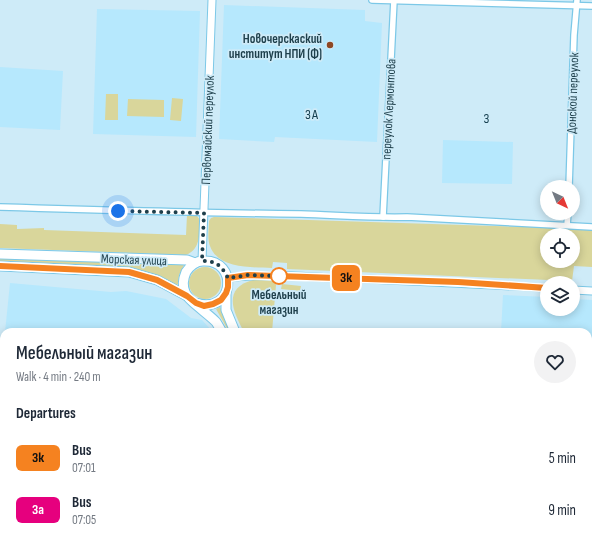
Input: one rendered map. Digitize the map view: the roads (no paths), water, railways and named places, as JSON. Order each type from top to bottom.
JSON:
[{"type":"main road","name":"Морская улица","points":[[0,254],[187,260],[199,262]]},
{"type":"main road","points":[[196,303],[204,306],[213,304],[221,300],[226,293],[228,278],[218,264],[211,261],[199,262],[188,268],[183,278],[183,285],[187,296],[216,322],[220,328]]},
{"type":"main road","name":"Морская улица","points":[[0,266],[129,272],[157,280],[187,296]]},
{"type":"main road","points":[[226,293],[226,310],[233,328]]},
{"type":"street","name":"Первомайский переулок","points":[[199,262],[204,213],[212,0]]},
{"type":"street","points":[[372,0],[576,3],[592,6]]},
{"type":"street","name":"переулок Лермонтова","points":[[383,217],[394,1]]},
{"type":"street","name":"Донской переулок","points":[[569,180],[576,3]]},
{"type":"street","points":[[0,207],[407,217],[592,227]]},
{"type":"street","points":[[568,220],[568,225]]},
{"type":"street","points":[[228,278],[248,275],[458,282],[540,288]]},
{"type":"street","points":[[580,290],[592,291]]},
{"type":"place","name":"Новочерскаский институт НПИ (Ф)","points":[[330,45]]},
{"type":"place","name":"Мебельный магазин","points":[[279,276]]},
{"type":"district","name":"3А","points":[[312,114]]},
{"type":"district","name":"3","points":[[487,118]]}]
